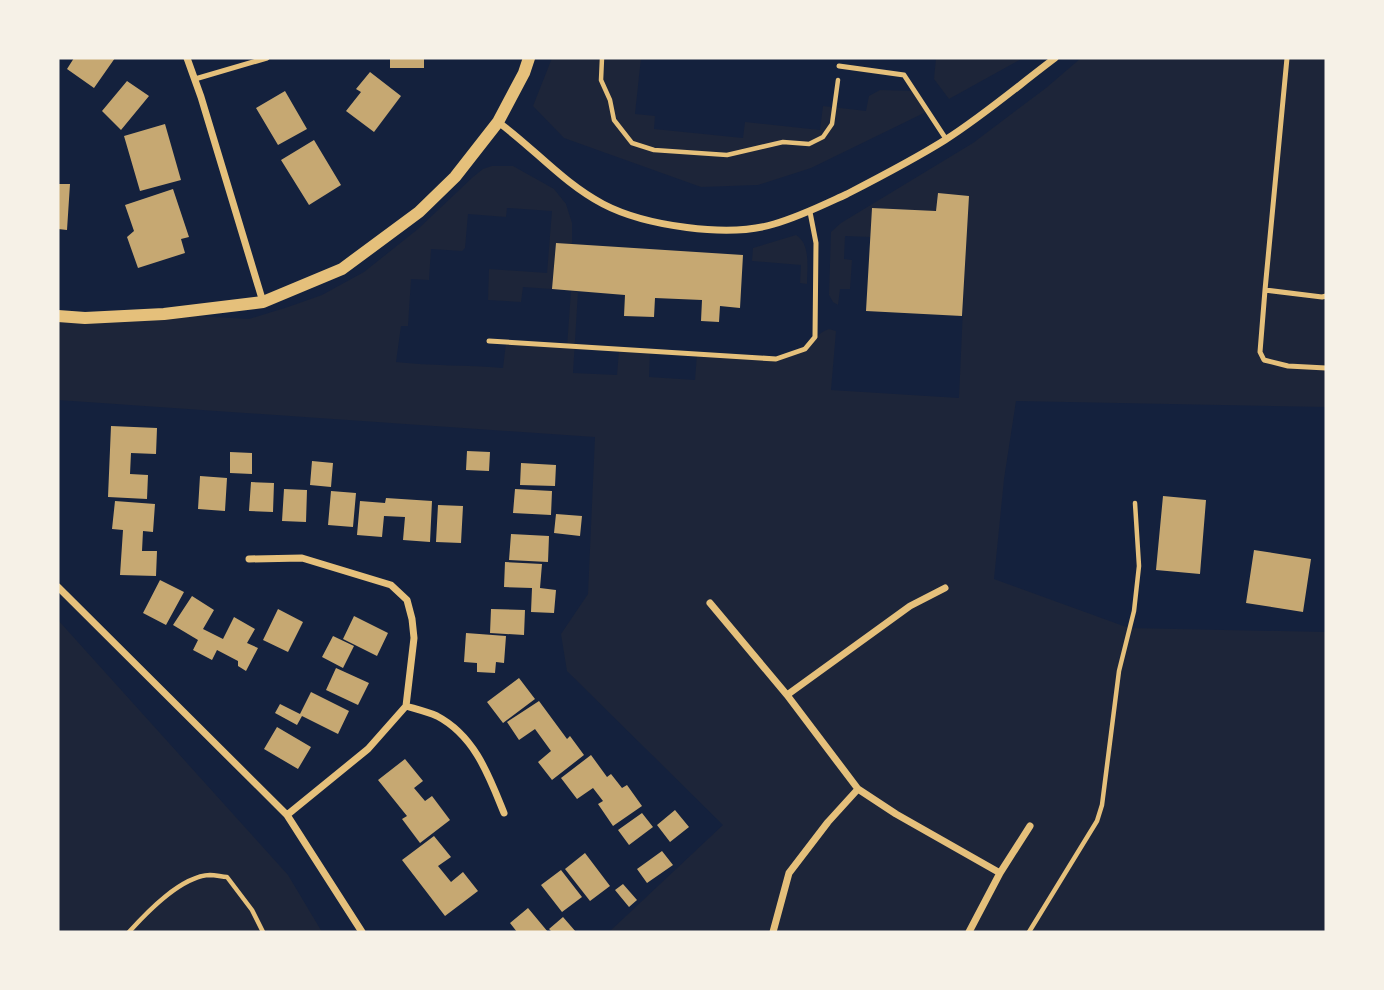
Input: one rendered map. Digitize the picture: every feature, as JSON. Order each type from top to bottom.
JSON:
[{"type":"street","points":[[187,58],[247,243],[263,302]]},
{"type":"street","points":[[58,316],[85,318],[164,314],[263,302],[342,269],[419,212],[455,177],[498,122],[529,58]]},
{"type":"street","points":[[498,122],[569,182],[603,204],[637,218],[673,226],[724,230],[771,225],[810,212],[883,176],[946,139],[1055,58]]},
{"type":"street","points":[[249,559],[302,558],[391,585],[407,600],[414,638],[406,706],[368,749],[287,815]]},
{"type":"street","points":[[58,587],[287,815],[362,932]]},
{"type":"street","points":[[788,695],[910,606],[945,588]]},
{"type":"street","points":[[710,603],[788,695],[858,789],[896,814],[1000,873]]},
{"type":"street","points":[[406,706],[437,717],[461,735],[484,763],[504,813]]},
{"type":"street","points":[[773,932],[789,873],[828,822],[858,789]]},
{"type":"street","points":[[970,932],[1000,873],[1030,825]]},
{"type":"lane","points":[[195,79],[267,58]]},
{"type":"lane","points":[[1287,58],[1260,352],[1264,360],[1288,366],[1326,368]]},
{"type":"lane","points":[[839,66],[904,75],[946,139]]},
{"type":"lane","points":[[489,341],[776,359],[805,349],[815,337],[816,243],[810,212]]},
{"type":"lane","points":[[1265,290],[1326,296]]},
{"type":"path","points":[[601,58],[601,80],[610,100],[614,120],[632,143],[654,150],[727,155],[783,142],[809,144],[823,137],[832,124],[839,66]]},
{"type":"path","points":[[1029,932],[1097,821],[1102,804],[1119,671],[1134,611],[1139,566],[1135,503]]},
{"type":"path","points":[[129,932],[152,907],[187,882],[208,875],[227,877],[252,909],[262,932]]},
{"type":"shaded area","points":[[552,58],[641,58],[635,114],[655,116],[654,129],[743,138],[745,122],[820,130],[823,106],[866,111],[869,96],[880,90],[915,91],[928,111],[811,168],[758,185],[701,187],[564,138],[533,106]]},
{"type":"shaded area","points":[[936,58],[1023,58],[949,99],[934,79]]},
{"type":"shaded area","points":[[1081,58],[1326,58],[1326,407],[1016,401],[1004,479],[994,579],[1129,628],[1326,632],[1326,932],[609,932],[723,825],[567,671],[561,634],[588,594],[595,437],[58,400],[58,316],[164,314],[249,319],[288,307],[322,295],[364,272],[418,229],[473,177],[492,166],[513,166],[554,189],[566,204],[572,223],[572,244],[556,243],[552,289],[523,287],[521,302],[488,300],[489,269],[547,273],[552,211],[507,208],[506,217],[468,214],[465,248],[462,251],[431,249],[429,280],[411,279],[408,326],[401,326],[396,362],[503,368],[506,343],[567,347],[571,291],[578,292],[573,373],[617,375],[619,350],[650,352],[649,377],[695,380],[697,354],[752,359],[781,358],[805,350],[829,329],[836,331],[831,390],[959,398],[968,196],[938,193],[936,211],[872,208],[870,237],[845,236],[844,259],[852,260],[850,289],[840,289],[838,305],[829,295],[831,232],[841,223],[973,143]]},
{"type":"shaded area","points":[[796,235],[806,250],[807,284],[800,283],[801,265],[752,261],[753,248]]},
{"type":"shaded area","points":[[58,620],[288,875],[322,932],[58,932]]},
{"type":"building","points":[[74,58],[115,58],[94,88],[67,69]]},
{"type":"building","points":[[390,58],[424,58],[424,68],[390,68]]},
{"type":"building","points":[[370,72],[401,96],[374,132],[346,111],[361,92],[356,89]]},
{"type":"building","points":[[127,81],[149,96],[121,130],[102,111]]},
{"type":"building","points":[[285,91],[307,129],[278,145],[256,108]]},
{"type":"building","points":[[165,124],[181,180],[140,191],[124,136]]},
{"type":"building","points":[[314,140],[341,185],[309,205],[281,160]]},
{"type":"building","points":[[58,184],[70,184],[67,230],[58,229]]},
{"type":"building","points":[[173,189],[189,237],[181,239],[185,253],[138,268],[127,237],[134,231],[125,205]]},
{"type":"building","points":[[938,193],[969,196],[962,316],[866,311],[872,208],[936,211]]},
{"type":"building","points":[[556,243],[743,255],[740,308],[720,306],[719,322],[701,321],[702,300],[655,298],[654,317],[624,316],[625,295],[552,289]]},
{"type":"building","points":[[111,426],[157,428],[156,454],[131,453],[130,474],[148,475],[147,499],[108,497]]},
{"type":"building","points":[[467,451],[490,452],[489,471],[466,470]]},
{"type":"building","points":[[230,452],[252,453],[252,474],[230,473]]},
{"type":"building","points":[[312,461],[333,463],[331,487],[310,485]]},
{"type":"building","points":[[521,463],[556,465],[555,486],[520,485]]},
{"type":"building","points":[[200,476],[227,478],[225,511],[198,509]]},
{"type":"building","points":[[251,482],[274,483],[273,512],[249,511]]},
{"type":"building","points":[[284,489],[307,490],[306,522],[282,521]]},
{"type":"building","points":[[515,489],[552,491],[551,515],[513,513]]},
{"type":"building","points":[[331,491],[356,493],[353,527],[328,525]]},
{"type":"building","points":[[1163,496],[1206,500],[1200,574],[1156,570]]},
{"type":"building","points":[[386,498],[432,501],[430,542],[403,540],[405,517],[384,516],[382,537],[357,535],[360,501],[385,503]]},
{"type":"building","points":[[115,501],[155,504],[153,532],[143,531],[142,551],[157,551],[156,576],[120,575],[123,530],[112,529]]},
{"type":"building","points":[[438,505],[463,506],[461,543],[436,542]]},
{"type":"building","points":[[556,514],[582,516],[580,536],[554,533]]},
{"type":"building","points":[[511,534],[549,536],[548,562],[509,560]]},
{"type":"building","points":[[1254,550],[1311,559],[1303,612],[1246,603]]},
{"type":"building","points":[[505,562],[542,564],[540,588],[556,590],[554,613],[531,612],[532,588],[504,587]]},
{"type":"building","points":[[160,580],[184,592],[166,625],[143,613]]},
{"type":"building","points":[[192,596],[214,610],[203,629],[223,639],[234,617],[255,629],[247,643],[258,648],[246,671],[238,666],[238,661],[217,650],[212,660],[193,650],[198,640],[173,625]]},
{"type":"building","points":[[278,609],[303,622],[288,652],[263,640]]},
{"type":"building","points":[[491,609],[525,610],[524,635],[490,633]]},
{"type":"building","points":[[354,616],[388,633],[377,656],[343,639]]},
{"type":"building","points":[[466,633],[506,636],[504,663],[496,662],[495,673],[477,672],[477,663],[464,662]]},
{"type":"building","points":[[333,636],[354,646],[343,668],[322,657]]},
{"type":"building","points":[[336,668],[369,683],[358,705],[326,690]]},
{"type":"building","points":[[519,678],[535,699],[503,723],[487,702]]},
{"type":"building","points":[[311,692],[349,711],[338,734],[302,716],[297,725],[275,713],[280,704],[300,714]]},
{"type":"building","points":[[539,701],[567,739],[570,736],[584,755],[552,780],[538,762],[551,751],[535,729],[519,740],[507,722]]},
{"type":"building","points":[[277,727],[311,747],[298,769],[264,749]]},
{"type":"building","points":[[591,755],[607,777],[611,774],[622,788],[627,785],[642,806],[613,826],[598,804],[603,801],[593,788],[577,799],[561,778]]},
{"type":"building","points":[[405,759],[423,781],[414,788],[425,801],[432,796],[450,820],[420,843],[402,819],[407,816],[378,780]]},
{"type":"building","points":[[675,810],[689,827],[670,842],[657,825]]},
{"type":"building","points":[[642,813],[653,827],[629,845],[618,830]]},
{"type":"building","points":[[434,836],[451,857],[438,866],[451,882],[463,872],[478,891],[445,916],[402,860]]},
{"type":"building","points":[[662,851],[673,865],[647,883],[637,869]]},
{"type":"building","points":[[585,853],[610,886],[590,901],[565,869]]},
{"type":"building","points":[[561,870],[582,897],[562,912],[541,885]]},
{"type":"building","points":[[623,884],[637,900],[629,907],[615,890]]},
{"type":"building","points":[[528,908],[548,932],[517,932],[510,923]]},
{"type":"building","points":[[563,917],[576,932],[552,932],[549,929]]}]
